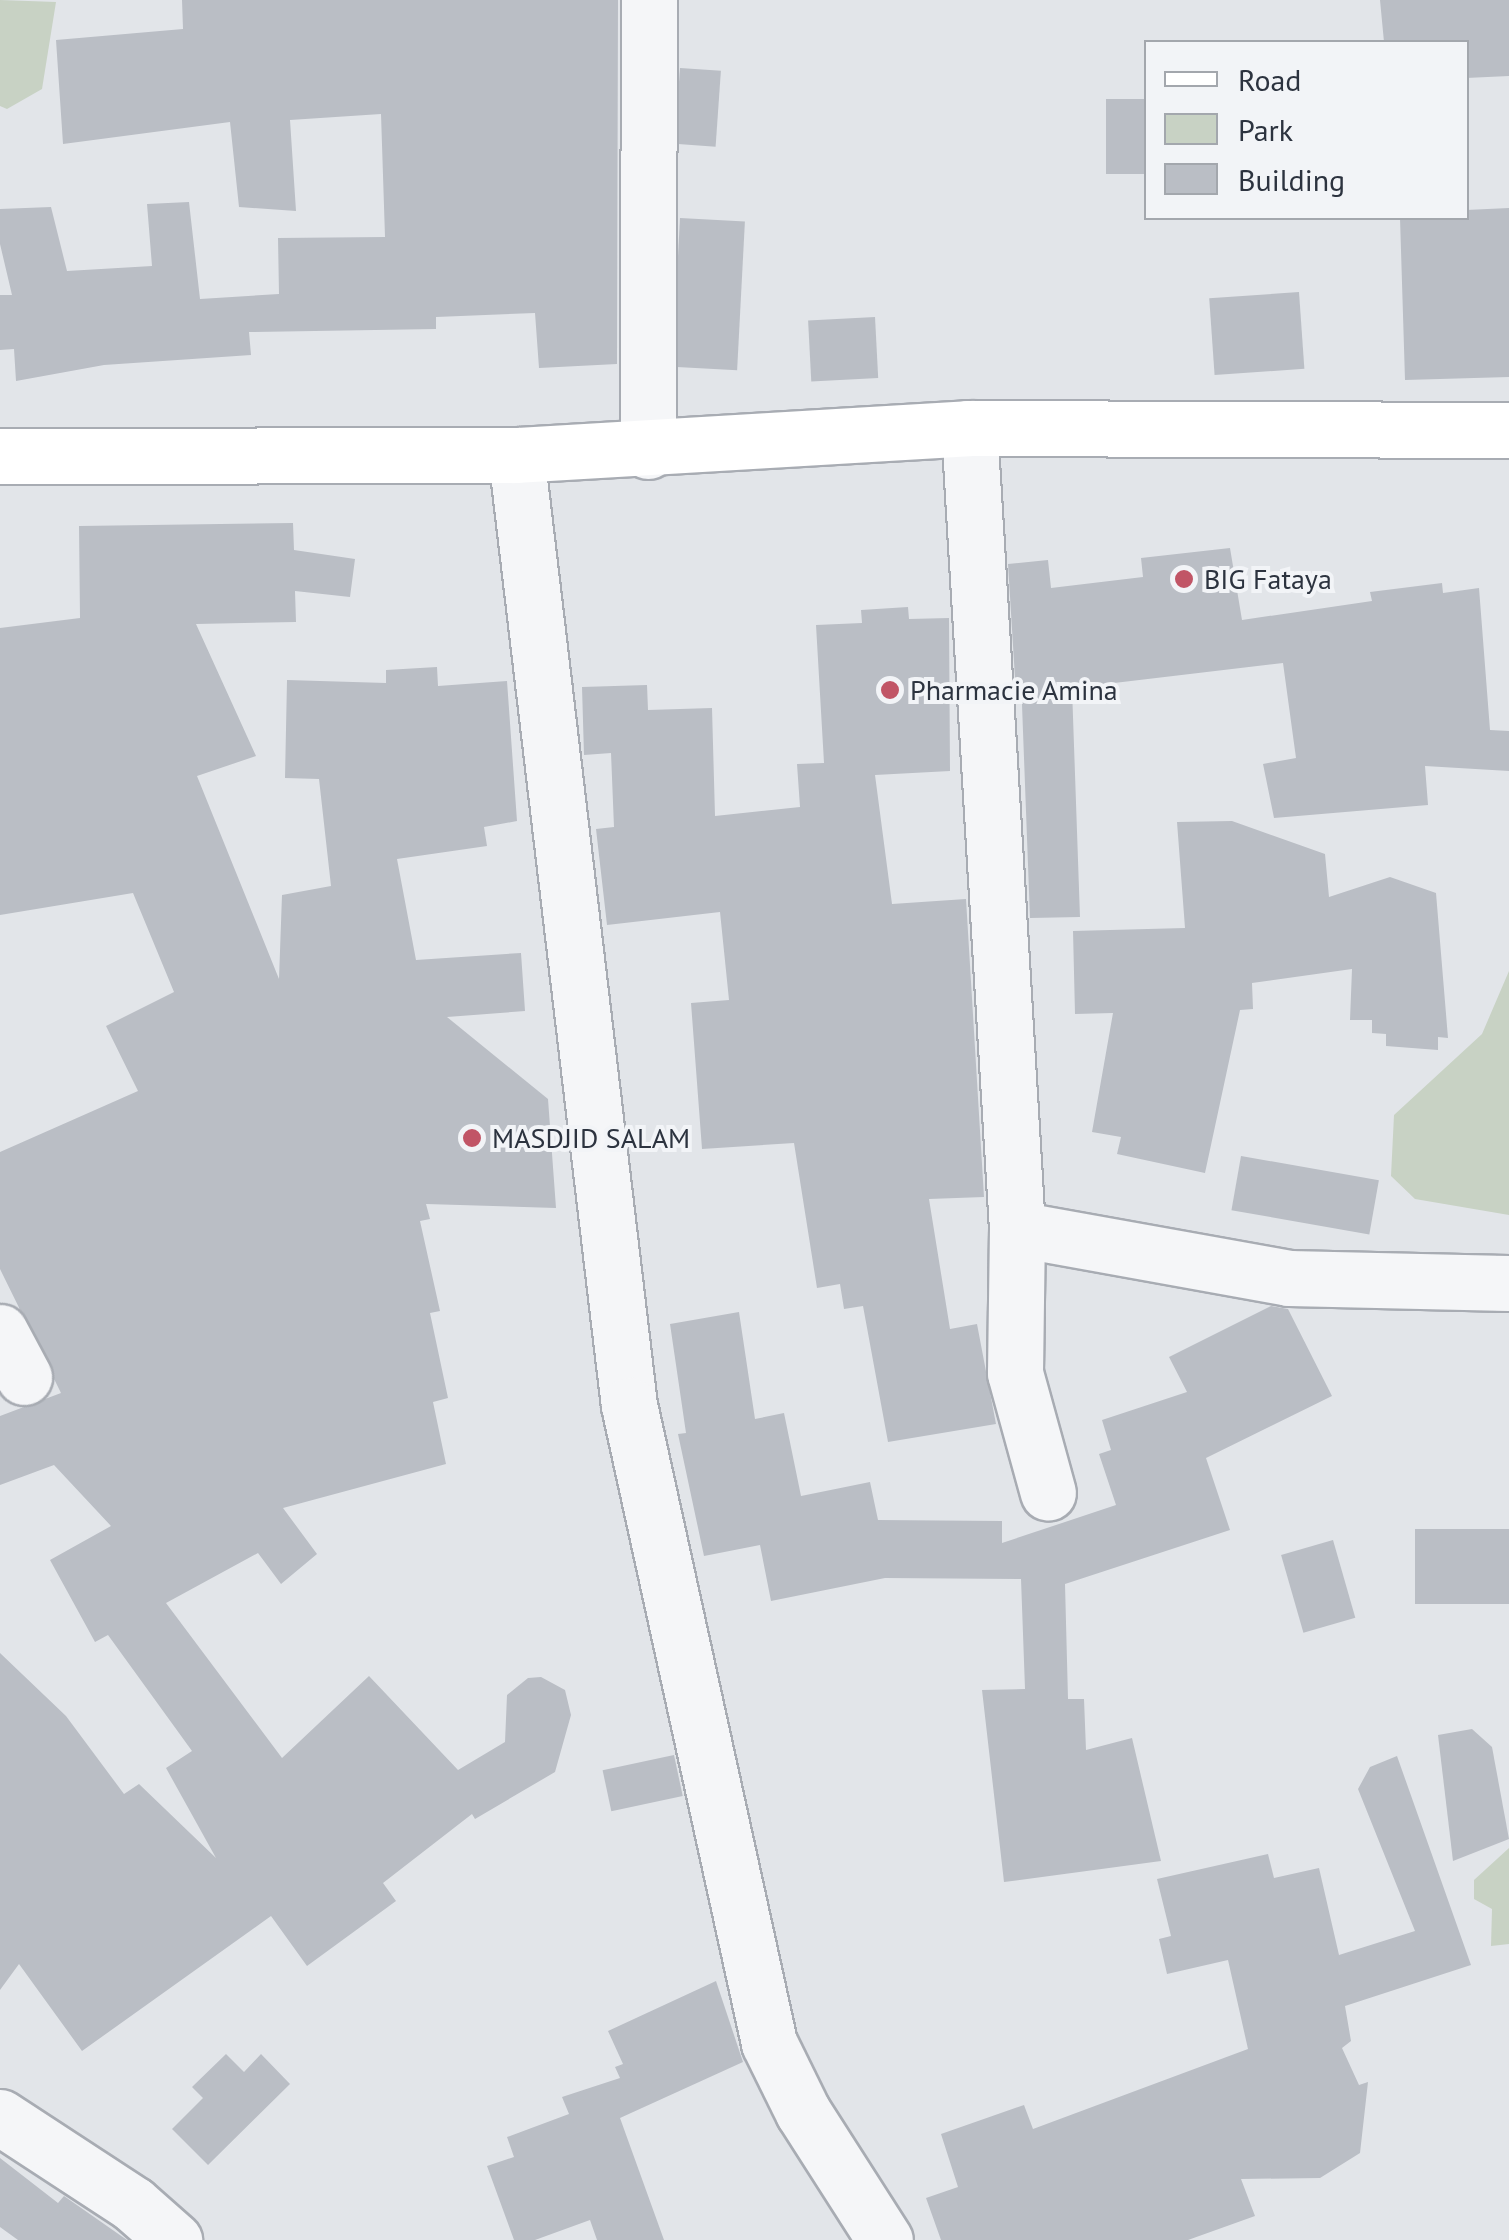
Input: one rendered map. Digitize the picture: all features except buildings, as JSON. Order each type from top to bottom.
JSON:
[{"type":"main road","points":[[0,456],[516,455],[648,451],[969,428],[1509,430]]},
{"type":"street","points":[[648,451],[649,0]]},
{"type":"street","points":[[969,428],[1016,1229],[1014,1373],[1048,1493]]},
{"type":"street","points":[[516,455],[629,1405],[769,2043],[803,2112],[885,2240]]},
{"type":"street","points":[[1016,1229],[1289,1278],[1509,1282]]},
{"type":"street","points":[[0,2117],[133,2204],[174,2240]]},
{"type":"green space","points":[[0,0],[56,2],[42,89],[7,109],[0,106]]},
{"type":"green space","points":[[1509,971],[1509,1215],[1415,1199],[1391,1176],[1394,1115],[1482,1034]]},
{"type":"green space","points":[[1509,1848],[1509,1944],[1491,1946],[1492,1909],[1474,1899],[1474,1880]]},
{"type":"place","name":"BIG Fataya","points":[[1184,579]]},
{"type":"place","name":"Pharmacie Amina","points":[[890,690]]},
{"type":"place","name":"MASDJID SALAM","points":[[472,1138]]}]
